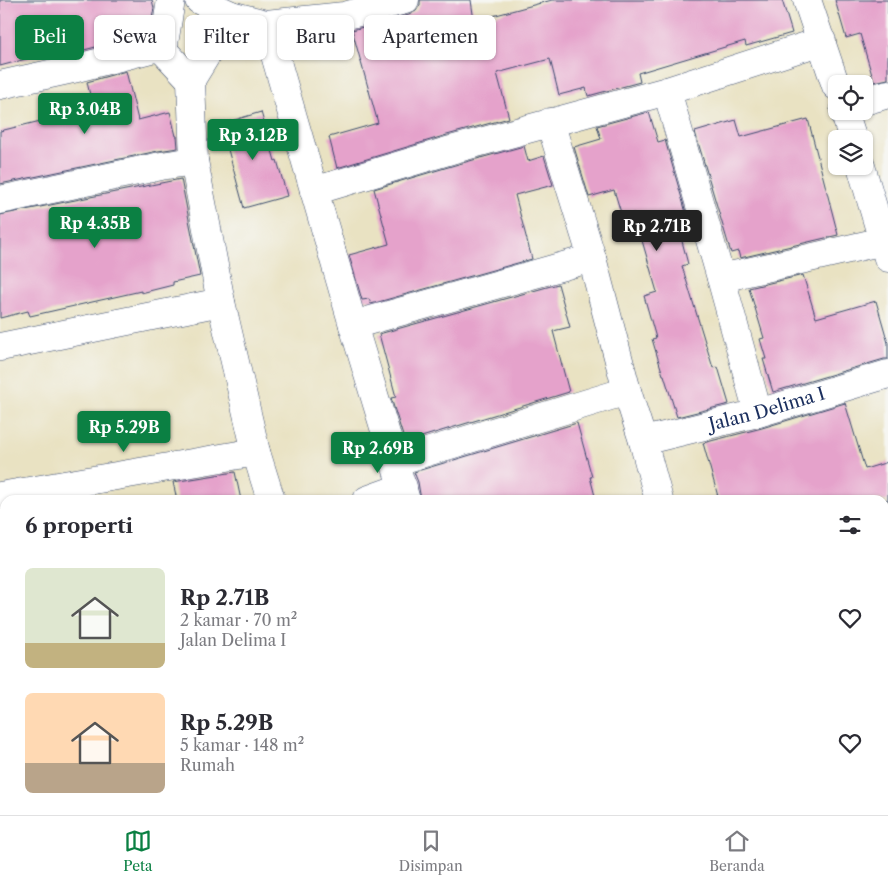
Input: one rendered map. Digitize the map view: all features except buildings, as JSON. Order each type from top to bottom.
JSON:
[{"type":"street","points":[[169,15],[171,0]]},
{"type":"street","points":[[199,0],[231,15]]},
{"type":"street","points":[[267,24],[341,8],[405,0]]},
{"type":"street","points":[[807,0],[833,75]]},
{"type":"street","points":[[267,27],[353,325],[405,494]]},
{"type":"street","points":[[314,191],[460,147],[667,91],[822,41]]},
{"type":"street","points":[[0,85],[108,60]]},
{"type":"street","points":[[172,60],[191,80]]},
{"type":"street","points":[[203,60],[191,80],[194,161],[221,302],[256,452],[269,495]]},
{"type":"street","points":[[667,91],[758,413]]},
{"type":"street","points":[[873,98],[888,94]]},
{"type":"street","points":[[550,122],[592,258],[627,391],[658,495]]},
{"type":"street","points":[[0,200],[160,166],[194,161]]},
{"type":"street","points":[[721,278],[886,246],[864,175]]},
{"type":"street","points":[[353,325],[592,258]]},
{"type":"street","points":[[0,347],[221,302]]},
{"type":"street","name":"Jalan Delima I","points":[[643,441],[758,413],[888,374]]},
{"type":"street","points":[[394,462],[627,391]]},
{"type":"street","points":[[6,495],[256,452]]}]
